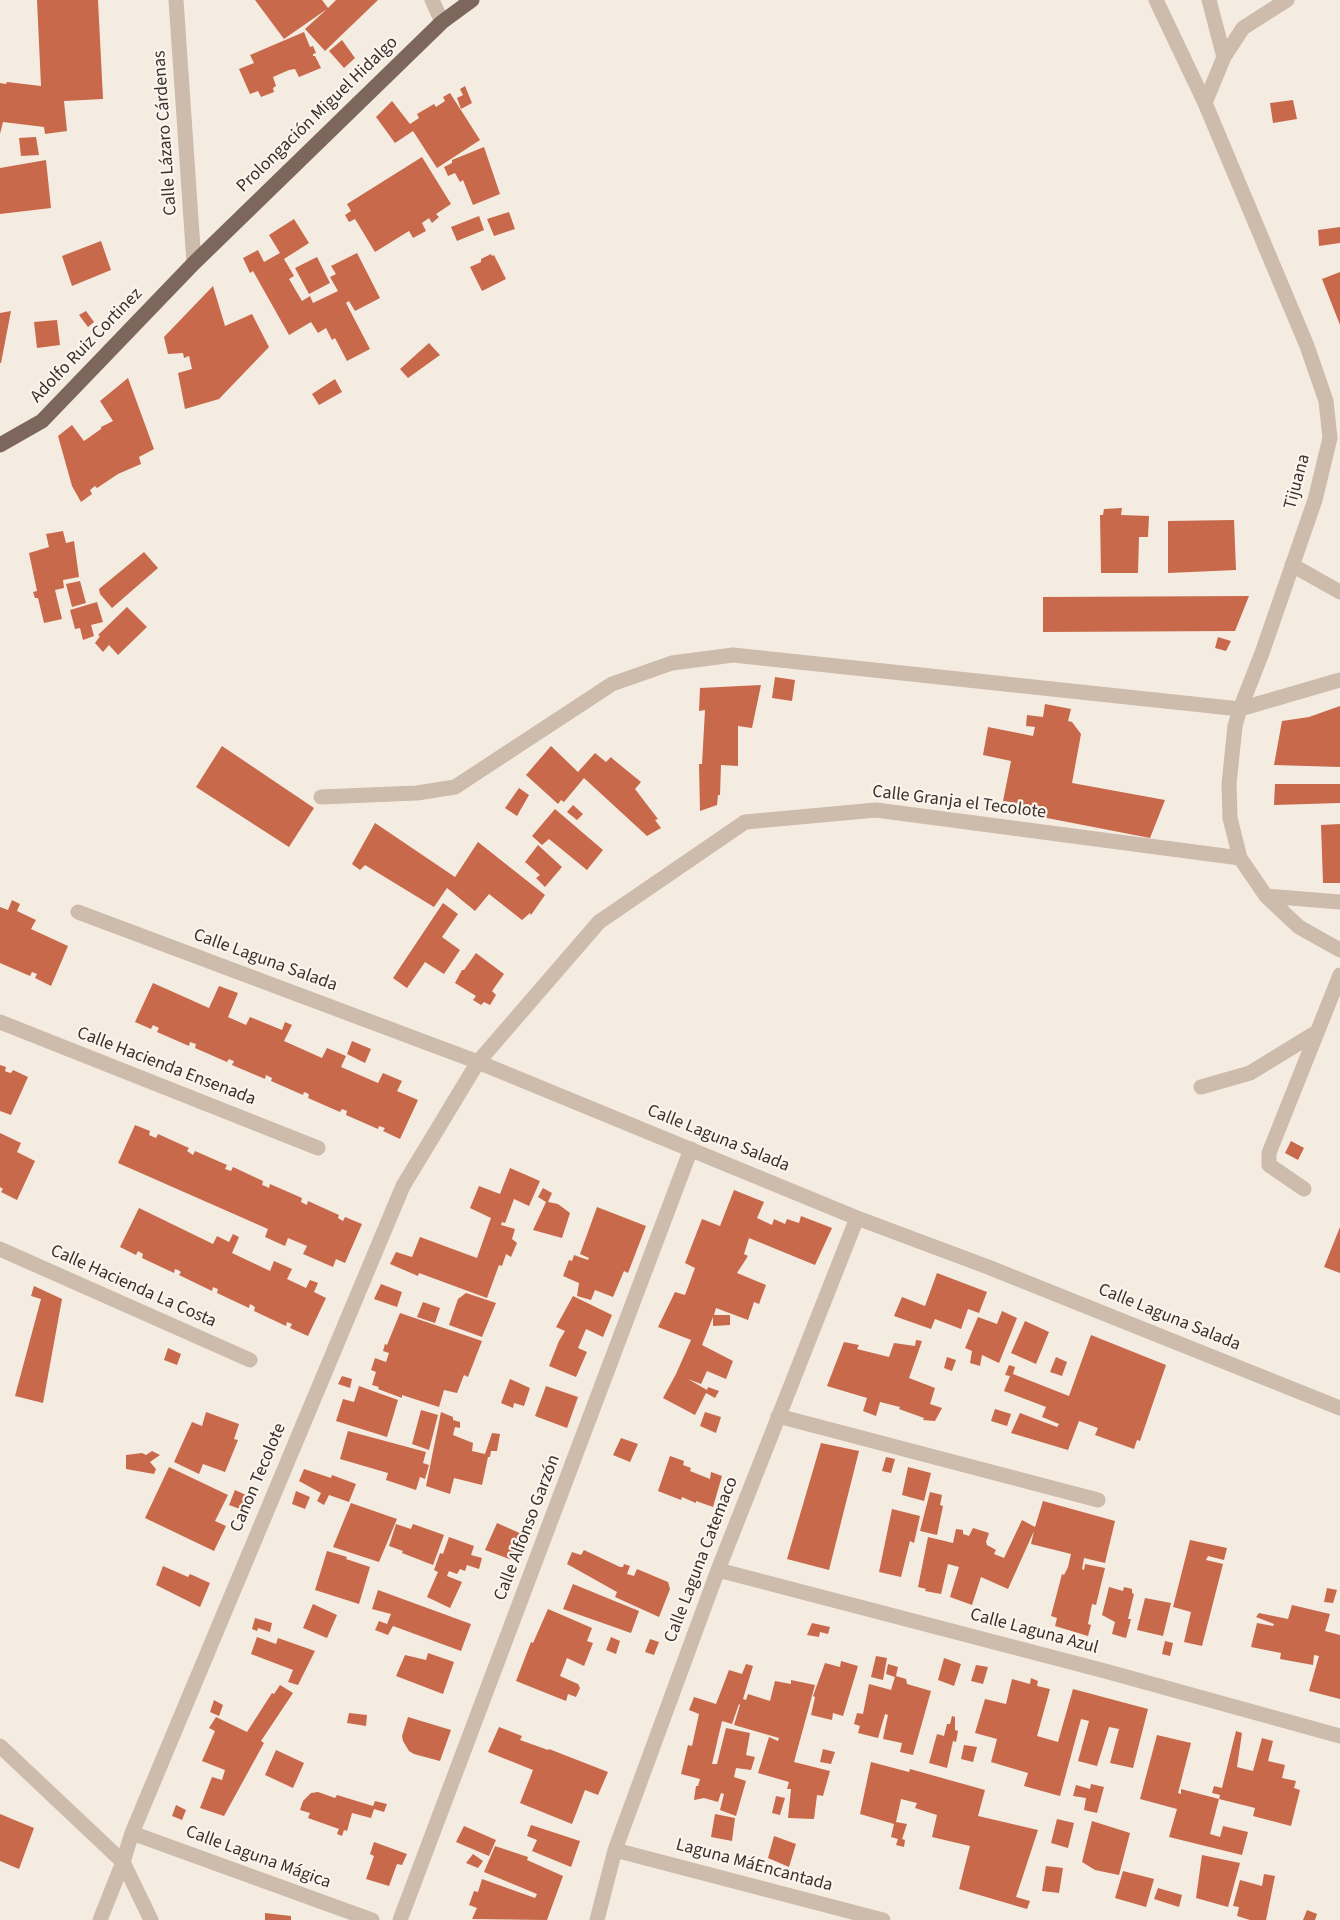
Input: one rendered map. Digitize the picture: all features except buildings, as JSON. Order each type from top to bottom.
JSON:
[{"type":"main road","name":"Prolongación Miguel Hidalgo","points":[[194,263],[442,22],[472,0]]},
{"type":"main road","name":"Adolfo Ruiz Cortinez","points":[[0,445],[42,421],[194,263]]},
{"type":"street","name":"Calle Lázaro Cárdenas","points":[[176,0],[194,263]]},
{"type":"street","points":[[432,0],[442,22]]},
{"type":"street","name":"Tijuana","points":[[1156,0],[1205,103],[1307,346],[1326,401],[1335,438],[1262,653],[1240,709],[1235,726],[1229,784],[1230,818],[1240,858],[1266,896],[1299,927],[1340,950]]},
{"type":"street","points":[[1209,0],[1224,57]]},
{"type":"street","points":[[1205,103],[1224,57],[1243,28],[1287,0]]},
{"type":"street","points":[[1292,566],[1340,592]]},
{"type":"street","points":[[321,797],[417,793],[455,787],[612,684],[672,663],[733,655],[1240,709],[1340,680]]},
{"type":"street","name":"Calle Granja el Tecolote","points":[[477,1062],[599,922],[745,822],[876,810],[1240,858]]},
{"type":"street","points":[[1266,896],[1340,902]]},
{"type":"street","name":"Calle Laguna Salada","points":[[78,912],[477,1062],[857,1218],[999,1271],[1340,1408]]},
{"type":"street","points":[[1304,1189],[1269,1165],[1269,1153],[1340,975]]},
{"type":"street","name":"Calle Hacienda Ensenada","points":[[0,1022],[318,1148]]},
{"type":"street","points":[[1201,1087],[1250,1073],[1317,1032]]},
{"type":"street","name":"Canon Tecolote","points":[[100,1920],[132,1833],[403,1186],[477,1062]]},
{"type":"street","name":"Calle Alfonso Garzón","points":[[400,1920],[692,1149]]},
{"type":"street","name":"Calle Laguna Catemaco","points":[[597,1920],[615,1850],[718,1570],[857,1218]]},
{"type":"street","name":"Calle Hacienda La Costa","points":[[0,1249],[250,1360]]},
{"type":"street","points":[[778,1416],[1098,1500]]},
{"type":"street","name":"Calle Laguna Azul","points":[[718,1570],[1105,1671],[1340,1736]]},
{"type":"street","points":[[0,1746],[123,1862],[151,1920]]},
{"type":"street","name":"Calle Laguna Mágica","points":[[132,1833],[372,1920]]},
{"type":"street","name":"Laguna MáEncantada","points":[[615,1850],[883,1920]]}]
